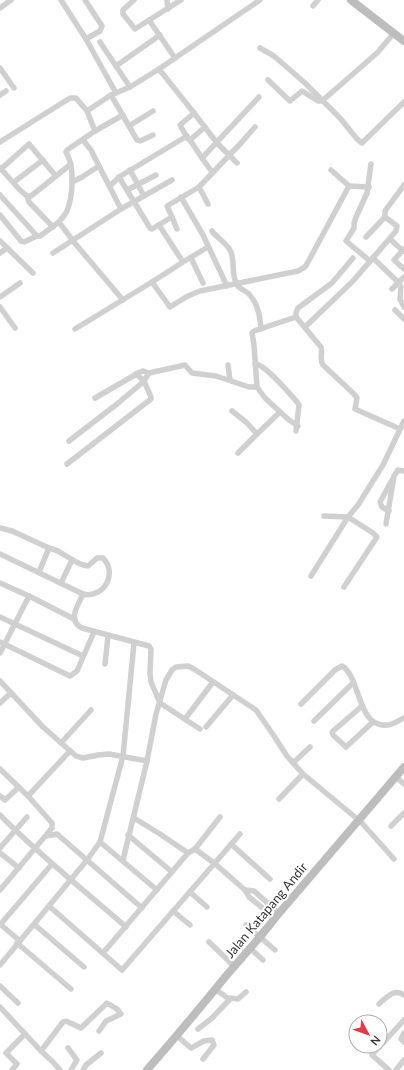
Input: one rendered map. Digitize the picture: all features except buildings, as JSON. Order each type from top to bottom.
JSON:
[{"type":"street","points":[[0,8],[11,0]]},
{"type":"street","points":[[61,0],[86,39],[123,115],[137,140],[140,141],[153,135]]},
{"type":"street","points":[[86,0],[102,26],[100,30],[86,39]]},
{"type":"street","points":[[134,0],[123,10],[123,14],[134,29],[181,0]]},
{"type":"street","points":[[167,0],[168,9]]},
{"type":"street","points":[[87,111],[114,94],[130,87],[159,70],[260,0]]},
{"type":"street","points":[[313,6],[318,0]]},
{"type":"street","points":[[351,0],[404,41]]},
{"type":"street","points":[[149,20],[175,58]]},
{"type":"street","points":[[322,101],[377,52],[394,33]]},
{"type":"street","points":[[116,66],[160,35]]},
{"type":"street","points":[[100,42],[130,87]]},
{"type":"street","points":[[260,48],[274,56],[305,83],[340,118],[362,143],[404,102]]},
{"type":"street","points":[[0,68],[14,88]]},
{"type":"street","points":[[159,70],[217,143],[237,163]]},
{"type":"street","points":[[268,80],[290,101],[302,91],[318,101],[322,101]]},
{"type":"street","points":[[0,96],[6,91]]},
{"type":"street","points":[[202,158],[259,97]]},
{"type":"street","points":[[0,142],[70,98],[76,98],[87,111],[95,131]]},
{"type":"street","points":[[129,126],[153,111]]},
{"type":"street","points":[[194,113],[180,125],[212,172]]},
{"type":"street","points":[[0,215],[21,241],[26,242],[40,236],[54,227],[66,214],[70,203],[72,182],[71,164],[66,152],[67,150],[95,131],[123,115]]},
{"type":"street","points":[[110,186],[130,170],[205,127]]},
{"type":"street","points":[[177,229],[166,206],[199,187],[255,127]]},
{"type":"street","points":[[83,140],[92,150],[121,209]]},
{"type":"street","points":[[54,227],[29,202],[27,196],[1,168],[29,144],[55,175]]},
{"type":"street","points":[[14,182],[43,160]]},
{"type":"street","points":[[27,196],[30,196],[71,164]]},
{"type":"street","points":[[371,164],[369,187],[356,217],[354,228],[346,241],[371,259],[398,282],[400,287],[400,299],[404,307]]},
{"type":"street","points":[[72,182],[99,166]]},
{"type":"street","points":[[130,170],[144,196]]},
{"type":"street","points":[[332,170],[349,186],[369,187]]},
{"type":"street","points":[[127,190],[156,175]]},
{"type":"street","points":[[120,177],[150,228],[152,229],[172,217]]},
{"type":"street","points":[[53,253],[121,209],[172,180]]},
{"type":"street","points":[[152,282],[170,307],[186,297],[200,291],[298,271],[305,267],[349,186]]},
{"type":"street","points":[[199,187],[208,204]]},
{"type":"street","points":[[366,238],[385,216],[385,211],[403,189]]},
{"type":"street","points":[[0,195],[37,236]]},
{"type":"street","points":[[181,197],[227,286]]},
{"type":"street","points":[[305,327],[353,282],[397,230],[395,224],[385,216]]},
{"type":"street","points":[[59,222],[73,241],[123,300]]},
{"type":"street","points":[[159,225],[183,262]]},
{"type":"street","points":[[212,231],[225,243],[230,251],[233,260],[234,276],[237,284],[248,293],[254,302],[260,315],[260,329]]},
{"type":"street","points":[[390,239],[403,250],[394,260],[404,269]]},
{"type":"street","points":[[0,241],[33,273]]},
{"type":"street","points":[[75,329],[208,247]]},
{"type":"street","points":[[0,253],[7,248]]},
{"type":"street","points":[[191,258],[203,283]]},
{"type":"street","points":[[353,258],[332,283],[298,308],[296,317],[321,347],[322,351],[320,359],[323,365],[349,388],[357,398],[355,409],[400,429]]},
{"type":"street","points":[[392,289],[404,277]]},
{"type":"street","points":[[0,297],[20,283]]},
{"type":"street","points":[[0,307],[15,328]]},
{"type":"street","points":[[395,310],[403,315]]},
{"type":"street","points":[[255,364],[258,364],[264,368],[297,402],[299,406],[297,428],[257,387],[252,334],[252,332],[296,317]]},
{"type":"street","points":[[95,398],[143,371],[149,373],[185,365],[192,373],[216,376],[249,387],[257,387]]},
{"type":"street","points":[[228,365],[230,380]]},
{"type":"street","points":[[69,441],[117,404],[144,381],[149,373]]},
{"type":"street","points":[[67,464],[150,399],[151,397],[144,381],[136,374]]},
{"type":"street","points":[[232,411],[246,422],[257,434]]},
{"type":"street","points":[[238,453],[280,412]]},
{"type":"street","points":[[311,576],[383,465],[404,421]]},
{"type":"street","points":[[389,511],[382,507],[380,502],[398,470],[404,471]]},
{"type":"street","points":[[386,524],[394,476]]},
{"type":"street","points":[[324,516],[348,517],[377,537],[344,587]]},
{"type":"street","points":[[0,528],[12,531],[49,548],[55,549],[78,564],[88,566],[97,558],[103,558],[108,564],[109,578],[103,589],[95,594],[83,594],[0,554]]},
{"type":"street","points":[[39,572],[49,548]]},
{"type":"street","points":[[61,583],[72,560]]},
{"type":"street","points":[[0,583],[74,619],[78,626],[108,636],[149,646],[151,649],[151,682],[160,703],[185,719],[203,728],[233,695]]},
{"type":"street","points":[[74,619],[74,615],[83,594]]},
{"type":"street","points":[[0,652],[2,644],[29,596]]},
{"type":"street","points":[[0,617],[83,656]]},
{"type":"street","points":[[2,644],[70,676],[77,670],[94,632]]},
{"type":"street","points":[[105,664],[108,636]]},
{"type":"street","points":[[0,965],[35,925],[100,842],[123,756],[134,643]]},
{"type":"street","points":[[123,860],[147,761],[156,714],[166,680],[172,670],[176,667],[188,666],[256,710],[287,756],[303,774],[358,820],[394,858]]},
{"type":"street","points":[[301,704],[335,670],[342,666],[348,672],[362,706],[373,722],[380,725],[389,725],[404,718]]},
{"type":"street","points":[[0,681],[43,727],[76,756],[83,758],[109,754],[147,761]]},
{"type":"street","points":[[185,719],[213,682]]},
{"type":"street","points":[[314,721],[353,683]]},
{"type":"street","points":[[0,703],[11,693]]},
{"type":"street","points":[[362,706],[332,732],[333,735],[346,748],[373,722]]},
{"type":"street","points":[[61,743],[91,710]]},
{"type":"street","points":[[293,763],[310,747]]},
{"type":"street","points":[[28,796],[70,751]]},
{"type":"street","name":"Jalan Katapang Andir","points":[[147,1070],[234,966],[261,937],[277,915],[404,768]]},
{"type":"street","points":[[0,769],[28,796],[52,823],[52,828],[19,868],[2,882],[0,890]]},
{"type":"street","points":[[279,799],[303,774]]},
{"type":"street","points":[[396,777],[404,784]]},
{"type":"street","points":[[0,796],[6,800],[19,787]]},
{"type":"street","points":[[391,826],[404,813]]},
{"type":"street","points":[[0,814],[52,864],[126,927]]},
{"type":"street","points":[[0,848],[27,817]]},
{"type":"street","points":[[103,953],[188,853],[195,849],[220,817]]},
{"type":"street","points":[[134,818],[188,853]]},
{"type":"street","points":[[46,836],[57,834],[142,908]]},
{"type":"street","points":[[49,906],[122,970],[240,834]]},
{"type":"street","points":[[128,835],[172,872]]},
{"type":"street","points":[[100,842],[157,890]]},
{"type":"street","points":[[231,844],[270,879]]},
{"type":"street","points":[[195,849],[214,863],[245,890],[254,892],[277,915]]},
{"type":"street","points":[[0,853],[19,868]]},
{"type":"street","points":[[52,864],[0,925],[71,989]]},
{"type":"street","points":[[190,892],[207,907]]},
{"type":"street","points":[[173,911],[190,926]]},
{"type":"street","points":[[35,925],[84,967]]},
{"type":"street","points":[[246,925],[275,950]]},
{"type":"street","points":[[209,942],[234,966]]},
{"type":"street","points":[[250,948],[263,960]]},
{"type":"street","points":[[0,986],[18,1003]]},
{"type":"street","points":[[215,989],[229,999]]},
{"type":"street","points":[[198,1029],[212,1018],[229,999],[233,997],[238,999],[246,992]]},
{"type":"street","points":[[379,1004],[394,992],[400,992],[404,995]]},
{"type":"street","points":[[41,1051],[64,1021],[81,1028],[108,1004],[121,1014],[106,1022],[98,1031]]},
{"type":"street","points":[[0,1007],[60,1070]]},
{"type":"street","points":[[389,1070],[372,1055],[404,1020]]},
{"type":"street","points":[[404,1033],[401,1039],[404,1042]]},
{"type":"street","points":[[12,1070],[17,1064],[6,1053],[25,1034]]},
{"type":"street","points":[[177,1036],[191,1048],[204,1041],[212,1040],[214,1045],[203,1059]]},
{"type":"street","points":[[68,1048],[77,1060],[71,1070]]},
{"type":"street","points":[[83,1070],[86,1065],[101,1054]]},
{"type":"street","points":[[396,1070],[404,1060]]}]
